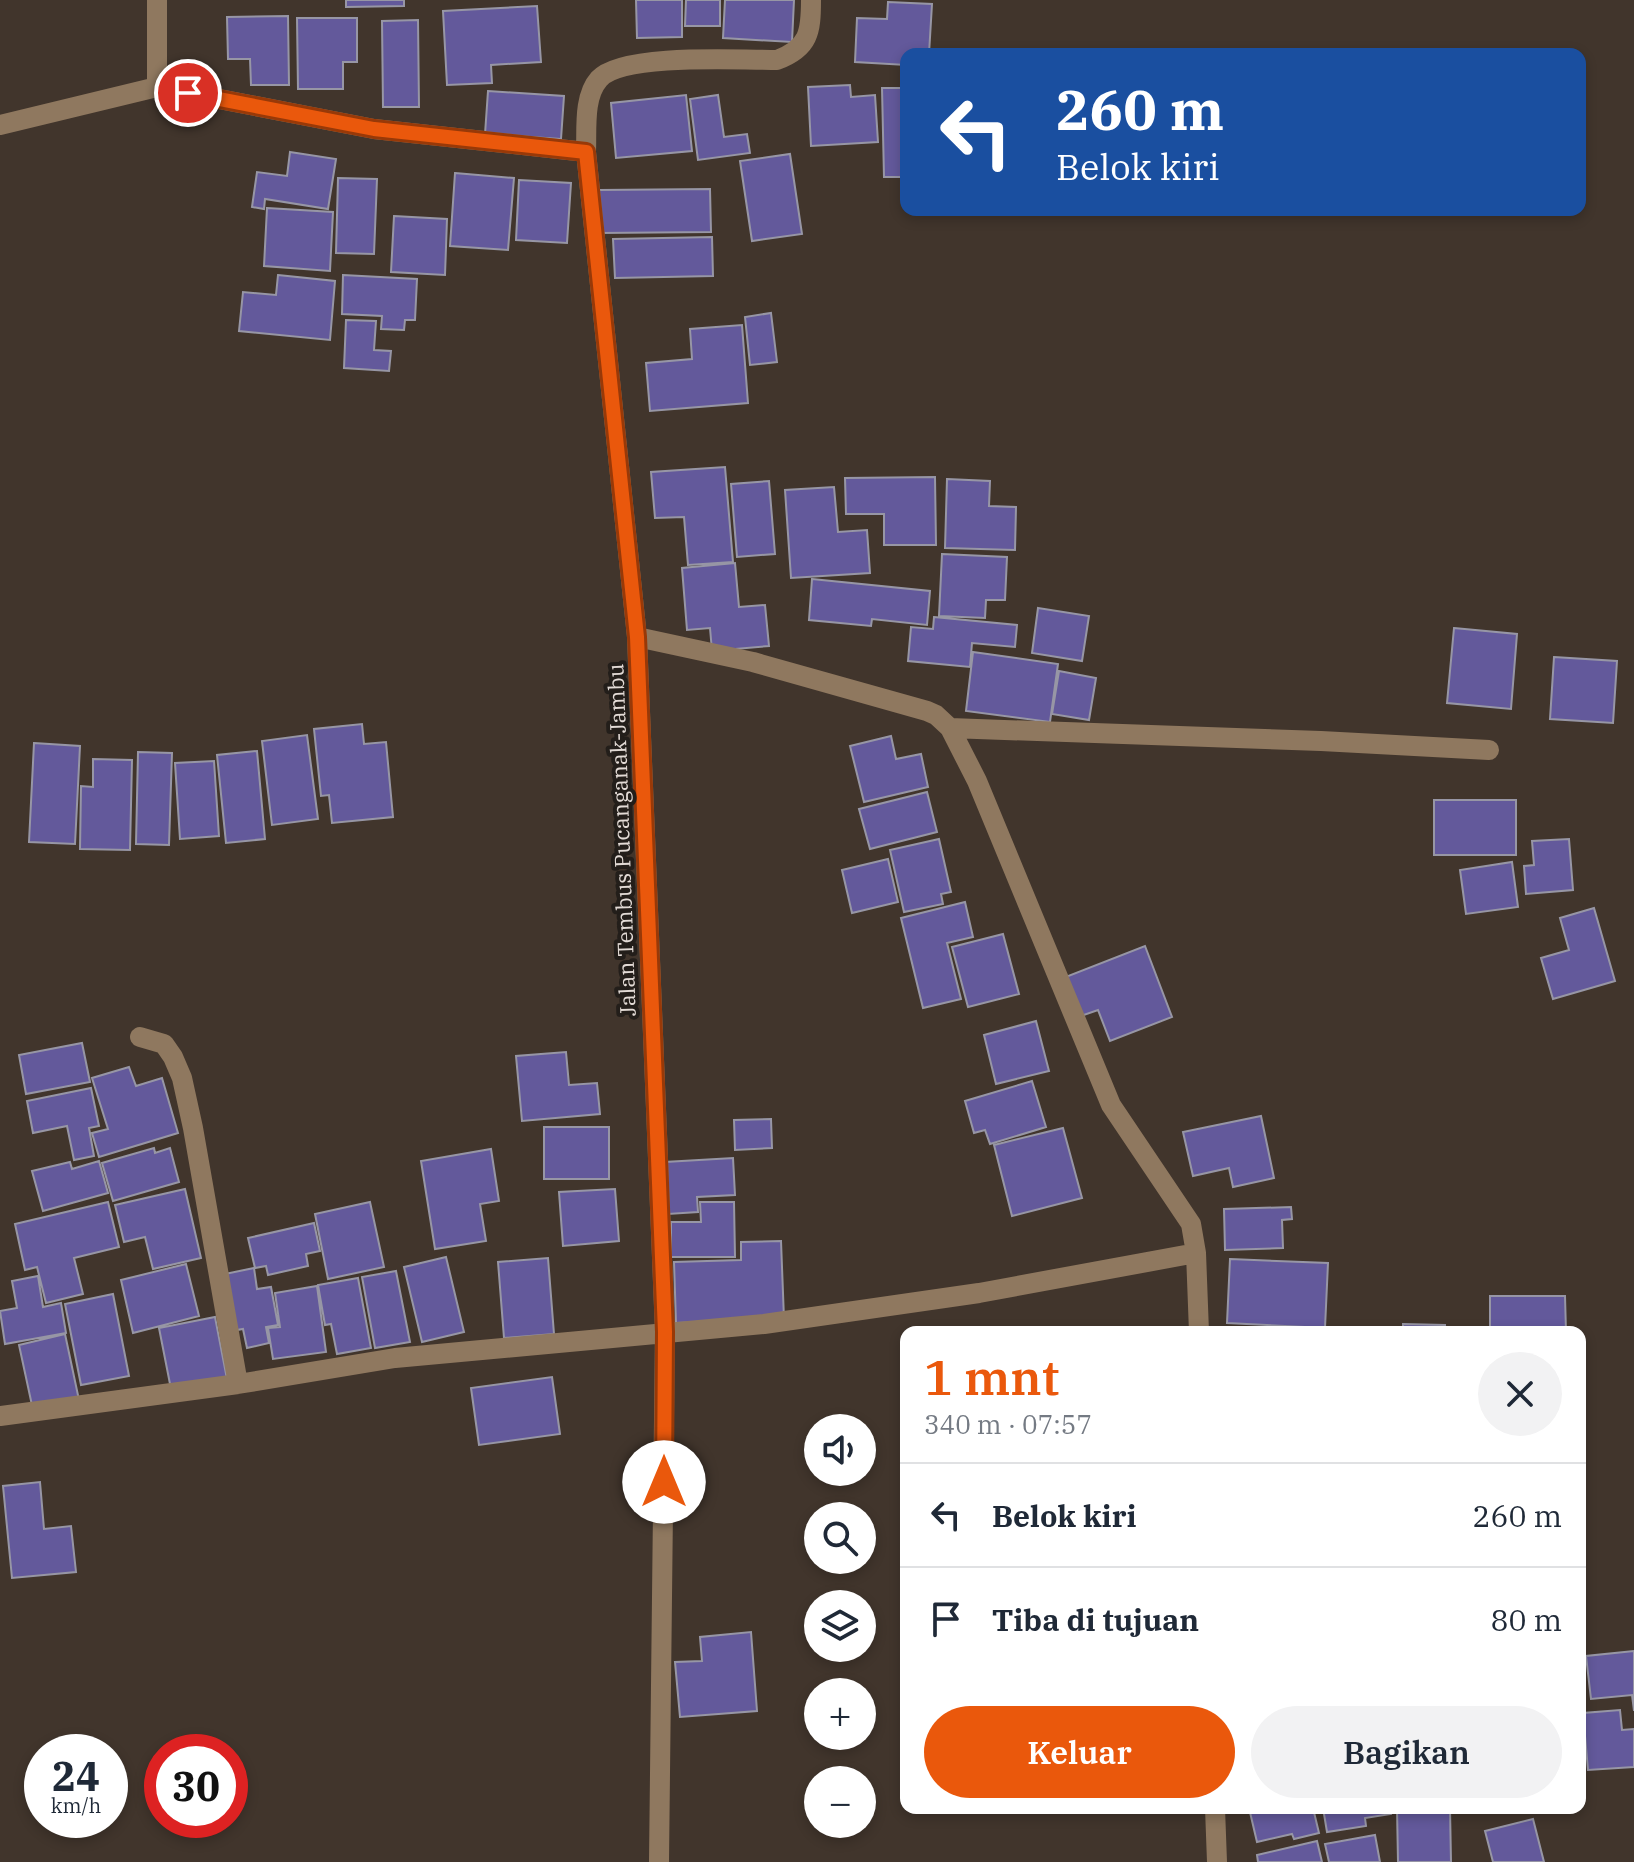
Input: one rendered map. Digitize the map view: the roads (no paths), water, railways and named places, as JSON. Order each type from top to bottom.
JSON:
[{"type":"street","points":[[157,0],[157,87]]},
{"type":"street","name":"Jalan Tembus Pucanganak-Jambu","points":[[659,1862],[665,1332],[637,637],[586,152],[588,105],[600,77],[618,67],[777,60],[792,54],[803,46],[811,21],[811,0]]},
{"type":"street","points":[[0,125],[157,87],[374,129],[586,152]]},
{"type":"street","points":[[637,637],[753,662],[927,711],[950,728],[977,781],[1111,1105],[1191,1224],[1196,1253],[1199,1326]]},
{"type":"street","points":[[950,728],[1489,750]]},
{"type":"street","points":[[140,1037],[164,1044],[182,1078],[238,1384]]},
{"type":"street","points":[[0,1416],[238,1384],[395,1358],[764,1324],[949,1297],[1196,1253]]},
{"type":"street","points":[[1215,1814],[1217,1862]]}]
